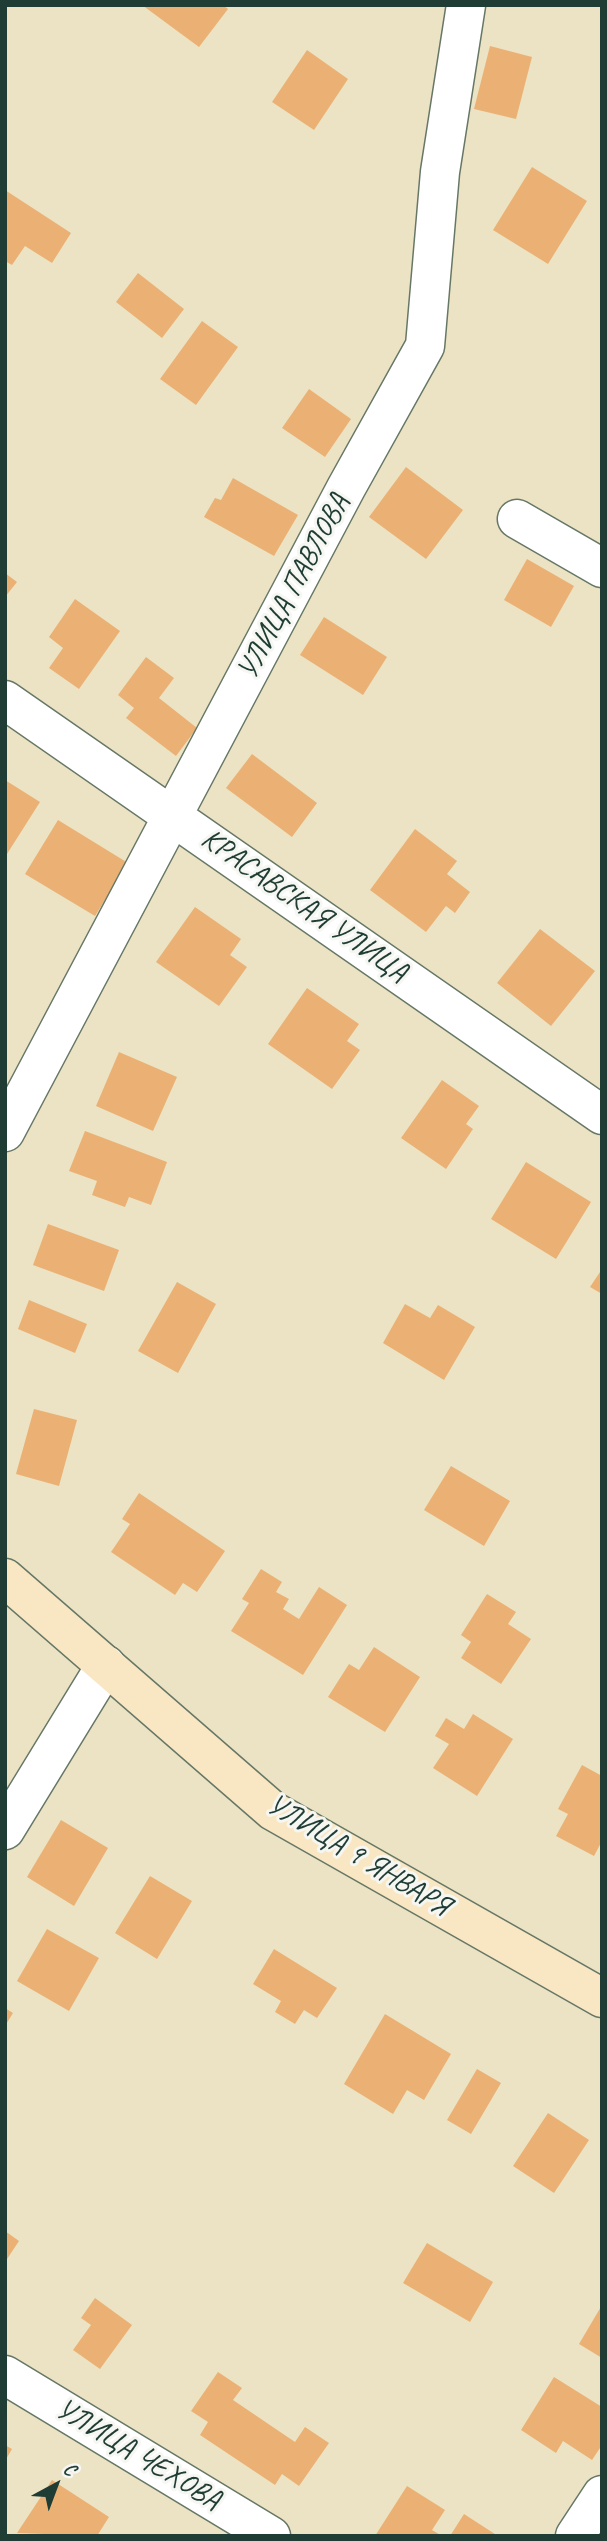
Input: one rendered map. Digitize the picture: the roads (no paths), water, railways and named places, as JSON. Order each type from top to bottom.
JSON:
[{"type":"main road","name":"УЛИЦА 9 ЯНВАРЯ","points":[[5,1578],[274,1811],[602,1998]]},
{"type":"street","name":"УЛИЦА ПАВЛОВА","points":[[5,1132],[425,346],[440,172],[466,5]]},
{"type":"street","points":[[517,519],[602,568]]},
{"type":"street","name":"КРАСАВСКАЯ УЛИЦА","points":[[5,700],[602,1115]]},
{"type":"street","points":[[5,1830],[106,1665]]},
{"type":"street","name":"УЛИЦА ЧЕХОВА","points":[[5,2375],[271,2536]]},
{"type":"street","points":[[575,2536],[602,2495]]}]
